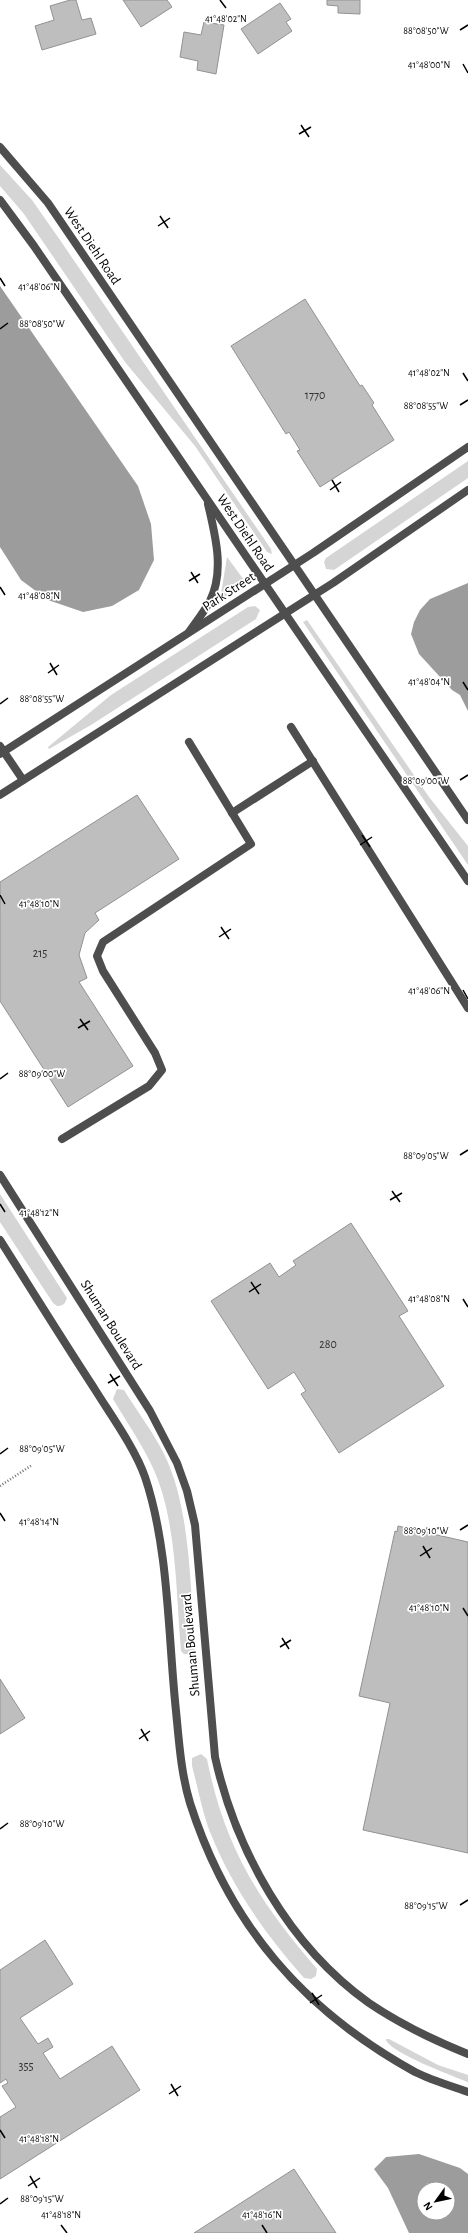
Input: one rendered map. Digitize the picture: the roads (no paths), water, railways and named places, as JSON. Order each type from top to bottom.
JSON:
[{"type":"street","name":"West Diehl Road","points":[[0,147],[48,203],[468,820]]},
{"type":"street","name":"West Diehl Road","points":[[0,200],[34,246],[468,881]]},
{"type":"street","name":"Park Street","points":[[1,750],[265,584],[468,447]]},
{"type":"street","points":[[0,795],[314,595],[468,490]]},
{"type":"street","points":[[189,632],[210,601],[217,574],[217,540],[206,499]]},
{"type":"street","points":[[291,727],[468,1008]]},
{"type":"street","points":[[62,1139],[149,1086],[162,1070],[155,1053],[103,971],[97,956],[103,942],[251,844],[189,742]]},
{"type":"street","points":[[1,750],[23,780]]},
{"type":"street","points":[[232,813],[312,761]]},
{"type":"street","name":"Shuman Boulevard","points":[[0,1175],[150,1410],[177,1463],[188,1491],[195,1525],[215,1757],[223,1793],[242,1842],[262,1880],[293,1927],[329,1969],[369,2002],[428,2038],[468,2054]]},
{"type":"street","name":"Shuman Boulevard","points":[[0,1240],[120,1428],[144,1475],[159,1527],[181,1758],[190,1801],[212,1862],[243,1919],[272,1960],[307,1994],[348,2030],[417,2073],[468,2092]]}]
